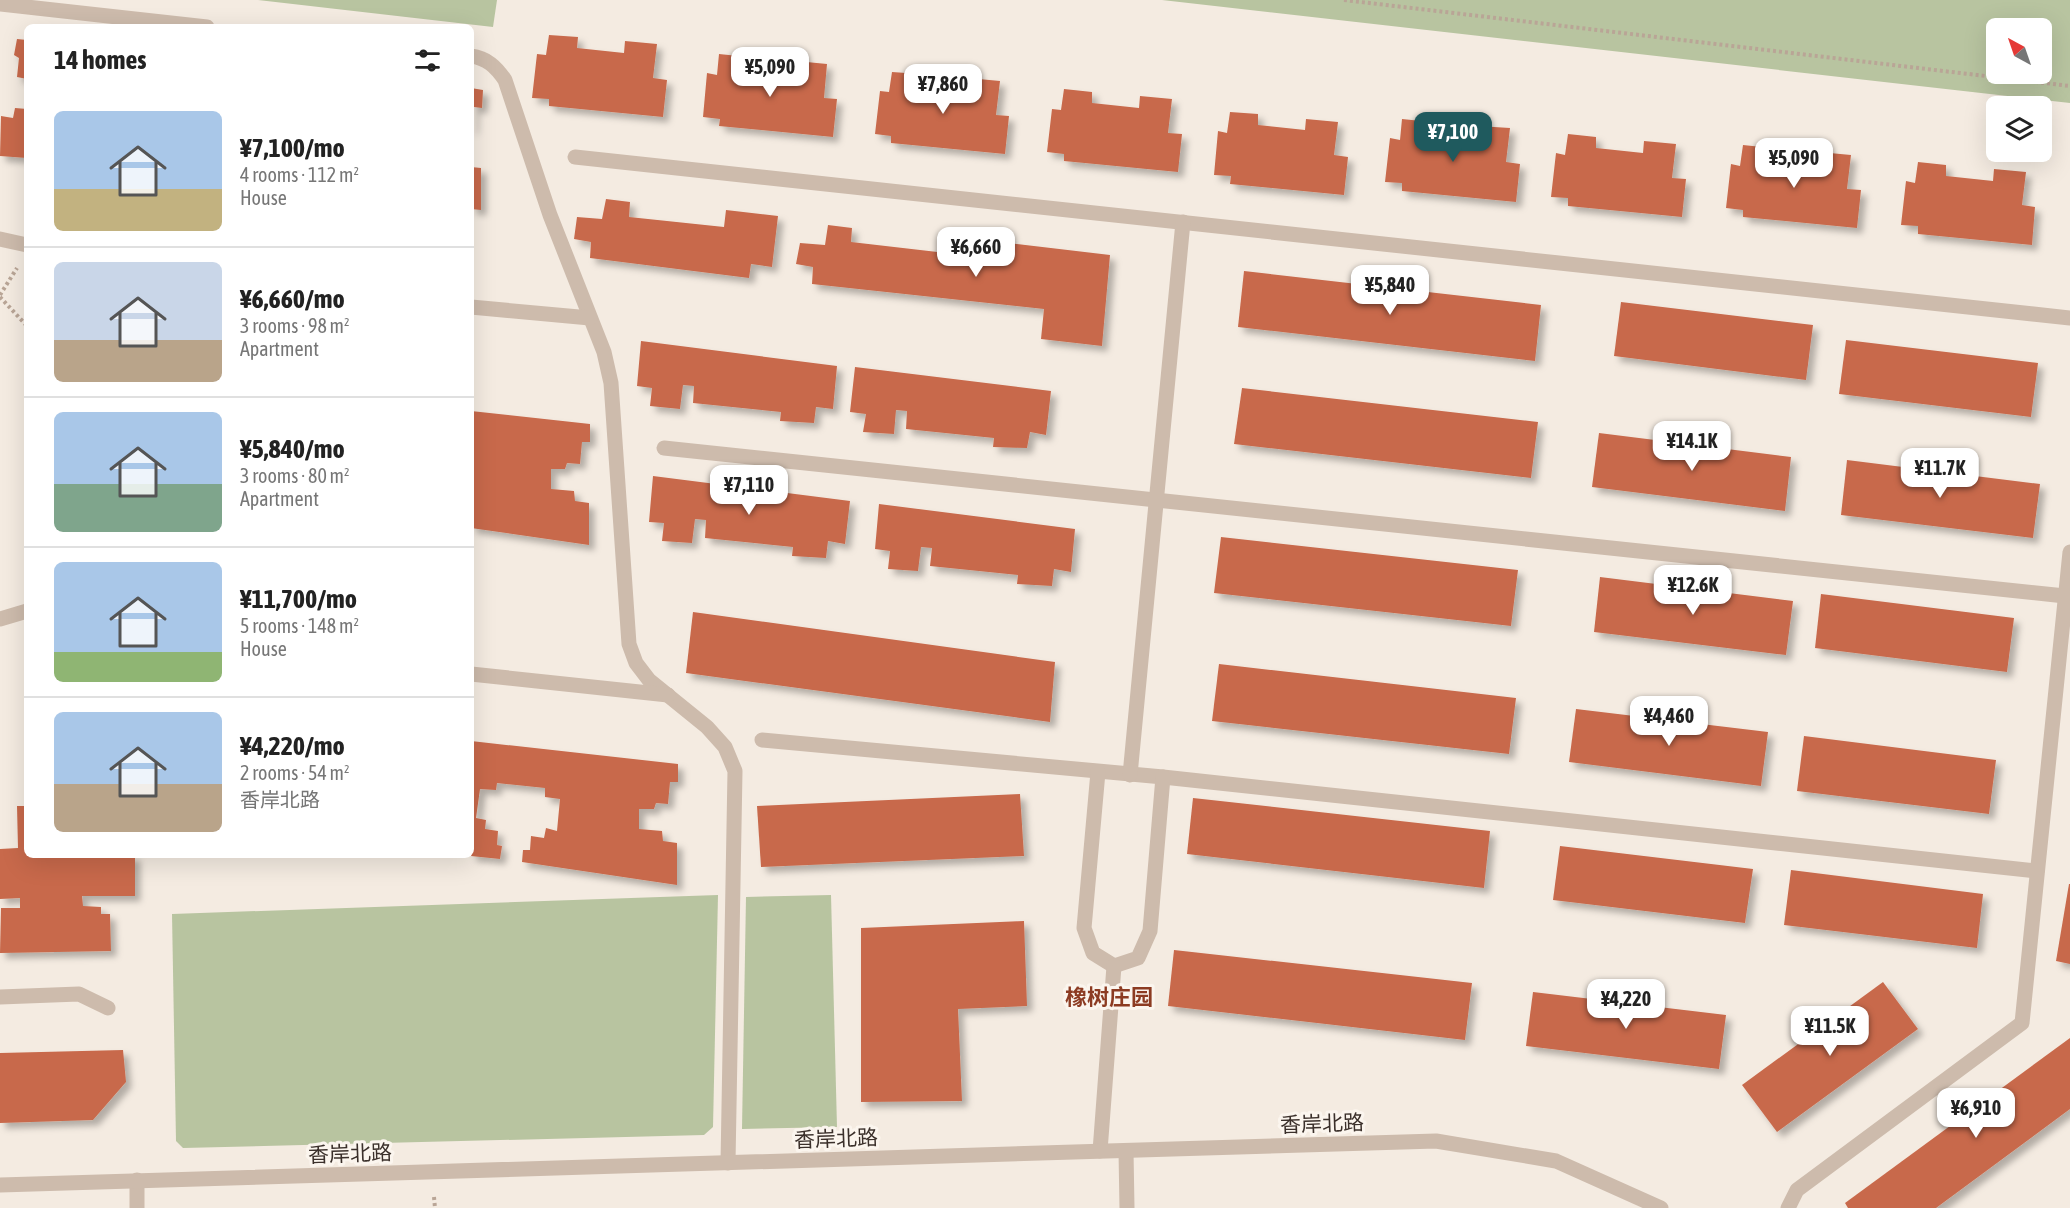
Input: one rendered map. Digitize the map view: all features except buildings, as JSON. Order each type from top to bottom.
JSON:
[{"type":"street","points":[[0,4],[180,24]]},
{"type":"street","points":[[474,56],[480,57],[494,66],[505,80],[550,215],[604,352],[611,383],[629,644],[636,663],[649,680],[707,727],[725,747],[735,771],[728,1163]]},
{"type":"street","points":[[575,157],[2070,318]]},
{"type":"street","points":[[1130,775],[1183,222]]},
{"type":"street","points":[[0,239],[24,244]]},
{"type":"street","points":[[474,307],[591,318]]},
{"type":"street","points":[[664,448],[2066,596]]},
{"type":"street","points":[[1788,1208],[1797,1190],[2022,1023],[2070,552]]},
{"type":"street","points":[[0,619],[24,612]]},
{"type":"street","points":[[474,674],[668,695]]},
{"type":"street","points":[[762,740],[1163,777],[2037,871]]},
{"type":"street","points":[[1098,772],[1084,928],[1093,953],[1113,966]]},
{"type":"street","points":[[1113,966],[1138,958],[1150,931],[1163,777]]},
{"type":"street","points":[[1100,1151],[1113,966]]},
{"type":"street","points":[[0,997],[79,994],[108,1008]]},
{"type":"street","name":"香岸北路","points":[[0,1185],[1436,1141],[1556,1161],[1661,1208]]},
{"type":"street","points":[[1126,1151],[1127,1208]]},
{"type":"street","points":[[137,1180],[137,1208]]},
{"type":"path","points":[[1344,0],[2070,86]]},
{"type":"path","points":[[22,261],[0,296],[24,323]]},
{"type":"green space","points":[[258,0],[497,0],[493,27]]},
{"type":"green space","points":[[1162,0],[2070,0],[2070,103],[2052,101],[2052,96],[2008,96]]},
{"type":"green space","points":[[718,895],[713,1127],[704,1135],[183,1148],[176,1141],[172,914]]},
{"type":"green space","points":[[831,895],[837,1127],[742,1129],[746,897]]},
{"type":"district","name":"橡树庄园","points":[[1109,997]]}]
